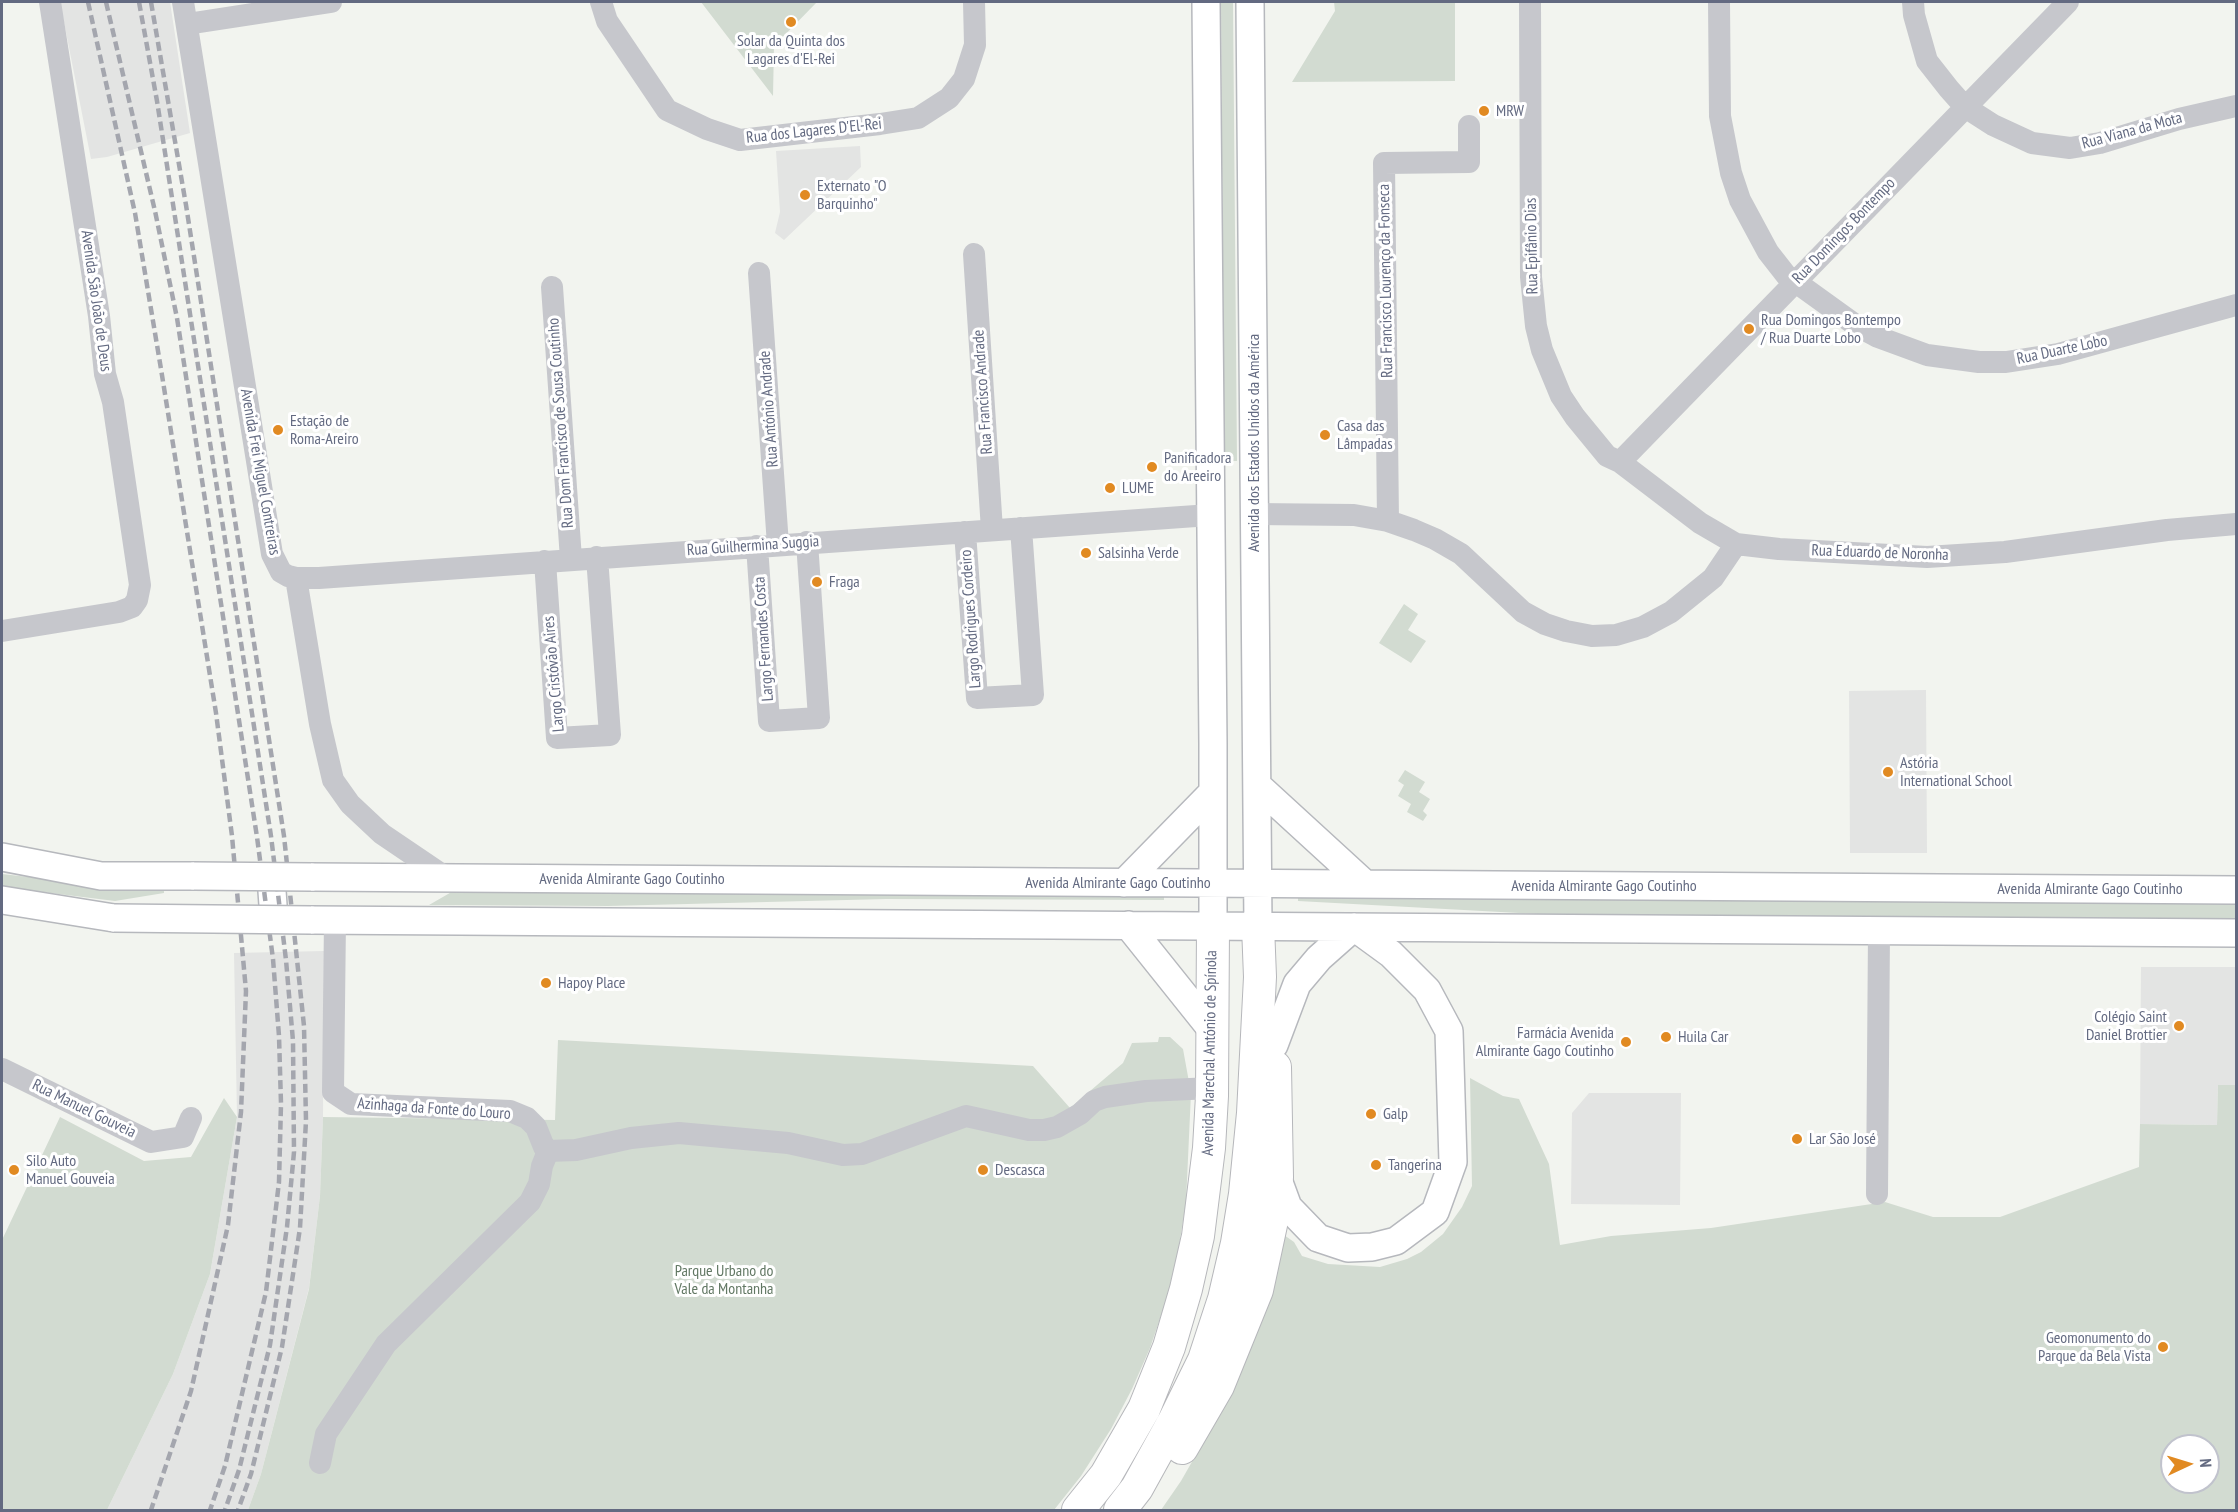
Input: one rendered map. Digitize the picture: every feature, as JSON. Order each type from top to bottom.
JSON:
[{"type":"highway","name":"Avenida Marechal António de Spínola","points":[[1078,1510],[1106,1475],[1144,1409],[1169,1347],[1186,1289],[1198,1236],[1209,1148],[1212,1088],[1213,926]]},
{"type":"highway","points":[[1120,1510],[1137,1488],[1174,1421],[1204,1360],[1224,1299],[1237,1243],[1255,1093],[1260,977],[1258,926]]},
{"type":"highway","points":[[1139,1510],[1168,1471],[1218,1386],[1257,1290],[1274,1211],[1277,1178],[1274,1045],[1266,990],[1260,977]]},
{"type":"main road","points":[[1206,2],[1213,926]]},
{"type":"main road","name":"Avenida dos Estados Unidos da América","points":[[1250,2],[1258,926]]},
{"type":"main road","points":[[1210,515],[1254,514]]},
{"type":"main road","points":[[1258,786],[1365,884]]},
{"type":"main road","points":[[1124,883],[1213,792]]},
{"type":"main road","name":"Avenida Almirante Gago Coutinho","points":[[2,857],[101,876],[2236,891]]},
{"type":"main road","points":[[271,877],[274,920]]},
{"type":"main road","points":[[323,920],[352,877]]},
{"type":"main road","points":[[2,900],[114,918],[2236,933]]},
{"type":"main road","points":[[1128,926],[1212,1030]]},
{"type":"main road","points":[[1274,1045],[1297,984],[1319,958],[1353,927]]},
{"type":"main road","points":[[1277,1178],[1288,1207],[1318,1238],[1348,1248],[1372,1247],[1396,1241],[1436,1212],[1453,1162],[1449,1031],[1427,990],[1391,954],[1353,927]]},
{"type":"street","name":"Avenida São João de Deus","points":[[2,631],[119,612],[132,607],[137,600],[140,585],[113,402],[105,374],[99,316],[50,2]]},
{"type":"street","name":"Avenida Frei Miguel Contreiras","points":[[183,2],[272,554],[282,572],[296,578]]},
{"type":"street","points":[[187,24],[331,2]]},
{"type":"street","name":"Rua dos Lagares D'El-Rei","points":[[602,2],[607,21],[667,110],[707,129],[740,140],[918,118],[949,98],[964,79],[975,45],[974,2]]},
{"type":"street","name":"Rua Epifânio Dias","points":[[1530,2],[1531,277],[1536,326],[1551,374],[1570,410],[1607,456],[1620,462]]},
{"type":"street","name":"Rua Duarte Lobo","points":[[1719,2],[1720,116],[1731,173],[1740,201],[1753,227],[1786,275],[1796,280],[1833,309],[1878,337],[1927,354],[1979,362],[2014,361],[2058,354],[2236,305]]},
{"type":"street","name":"Rua Viana da Mota","points":[[1913,2],[1914,15],[1927,61],[1965,107],[1993,125],[2032,143],[2070,148],[2100,143],[2179,119],[2236,106]]},
{"type":"street","name":"Rua Domingos Bontempo","points":[[1620,462],[2068,2]]},
{"type":"street","name":"Rua Francisco Lourenço da Fonseca","points":[[1388,521],[1384,163],[1469,162],[1468,126]]},
{"type":"street","name":"Rua Francisco Andrade","points":[[974,254],[992,530]]},
{"type":"street","name":"Rua António Andrade","points":[[759,273],[768,545]]},
{"type":"street","name":"Rua Dom Francisco de Sousa Coutinho","points":[[552,287],[570,559]]},
{"type":"street","name":"Rua Eduardo de Noronha","points":[[1620,462],[1700,523],[1736,544],[1779,549],[1927,557],[2005,552],[2167,530],[2236,524]]},
{"type":"street","points":[[1254,514],[1354,515],[1388,521],[1435,539],[1461,554],[1523,612],[1555,628],[1592,636],[1616,635],[1643,627],[1671,612],[1713,578],[1736,544]]},
{"type":"street","name":"Rua Guilhermina Suggia","points":[[296,578],[1210,515]]},
{"type":"street","name":"Largo Rodrigues Cordeiro","points":[[965,532],[977,698],[1033,695],[1021,528]]},
{"type":"street","name":"Largo Fernandes Costa","points":[[768,545],[769,721],[819,718],[807,543]]},
{"type":"street","name":"Largo Cristóvão Aires","points":[[544,561],[557,738],[599,736],[610,735],[597,557]]},
{"type":"street","points":[[296,578],[320,723],[333,780],[350,804],[382,834],[447,878]]},
{"type":"street","name":"Azinhaga da Fonte do Louro","points":[[323,920],[333,1092],[351,1104],[510,1111],[527,1118],[537,1126],[544,1147],[548,1151]]},
{"type":"street","points":[[1877,1194],[1879,931]]},
{"type":"street","name":"Rua Manuel Gouveia","points":[[2,1069],[151,1142],[183,1137],[191,1118]]},
{"type":"street","points":[[320,1463],[326,1434],[386,1344],[530,1202],[539,1184],[542,1166],[548,1151],[576,1150],[631,1138],[679,1133],[788,1143],[843,1155],[862,1154],[966,1116],[1029,1130],[1044,1130],[1057,1127],[1080,1114],[1094,1101],[1105,1097],[1146,1091],[1212,1088]]},
{"type":"shaded area","points":[[60,2],[170,2],[190,133],[107,157],[91,159]]},
{"type":"shaded area","name":"Externato \"O Barquinho\"","points":[[860,146],[861,167],[784,240],[775,233],[780,212],[776,151]]},
{"type":"shaded area","name":"Astória International School","points":[[1926,690],[1927,853],[1850,853],[1849,691]]},
{"type":"shaded area","points":[[324,951],[320,1196],[309,1288],[261,1474],[248,1510],[107,1510],[173,1374],[210,1274],[237,1117],[234,953]]},
{"type":"shaded area","name":"Colégio Saint Daniel Brottier","points":[[2141,967],[2236,967],[2236,1085],[2218,1085],[2217,1125],[2140,1124]]},
{"type":"shaded area","points":[[1589,1093],[1681,1093],[1680,1205],[1571,1204],[1572,1113]]},
{"type":"green space","points":[[701,2],[817,2],[774,46],[773,96]]},
{"type":"green space","points":[[1221,2],[1233,2],[1237,461],[1224,461]]},
{"type":"green space","points":[[1334,2],[1455,2],[1455,81],[1292,82],[1335,11]]},
{"type":"green space","points":[[1404,604],[1418,614],[1408,630],[1426,641],[1411,663],[1379,643]]},
{"type":"green space","points":[[1405,770],[1425,782],[1419,792],[1430,799],[1423,811],[1427,815],[1423,821],[1407,812],[1411,804],[1398,796],[1404,785],[1398,781]]},
{"type":"green space","points":[[2,874],[116,887],[164,889],[164,893],[115,901],[2,887]]},
{"type":"green space","points":[[455,890],[1164,894],[1164,900],[886,899],[608,906],[429,905]]},
{"type":"green space","points":[[1298,895],[2236,904],[2236,920],[1556,915],[1298,901]]},
{"type":"green space","name":"Parque Urbano do Vale da Montanha","points":[[1159,1037],[1170,1037],[1183,1049],[1191,1093],[1186,1202],[1179,1246],[1167,1298],[1150,1348],[1132,1389],[1111,1429],[1081,1476],[1054,1510],[248,1510],[261,1474],[309,1289],[320,1196],[323,1117],[555,1120],[558,1040],[1033,1066],[1070,1108],[1123,1063],[1132,1043],[1158,1042]]},
{"type":"green space","points":[[1470,1078],[1503,1096],[1519,1099],[1549,1164],[1560,1245],[1611,1236],[1711,1228],[1885,1202],[1933,1217],[2000,1217],[2139,1167],[2140,1124],[2217,1125],[2218,1085],[2236,1085],[2236,1510],[1161,1510],[1181,1481],[1237,1383],[1265,1309],[1284,1235],[1294,1242],[1302,1256],[1328,1264],[1380,1267],[1421,1252],[1443,1234],[1462,1207],[1472,1186]]},
{"type":"green space","points":[[224,1098],[237,1117],[210,1274],[173,1374],[107,1510],[2,1510],[2,1240],[60,1117],[144,1161],[191,1157]]},
{"type":"railway","points":[[88,2],[135,213],[216,713],[232,836],[246,991],[241,1112],[228,1225],[191,1391],[151,1510]]},
{"type":"railway","points":[[106,2],[155,211],[177,318],[257,837],[273,959],[279,1036],[281,1104],[279,1182],[266,1292],[225,1466],[210,1510]]},
{"type":"railway","points":[[139,2],[157,101],[271,836],[293,1041],[294,1152],[287,1227],[270,1345],[239,1470],[225,1510]]},
{"type":"railway","points":[[151,2],[186,205],[284,836],[304,1026],[306,1121],[300,1228],[282,1347],[251,1474],[238,1510]]},
{"type":"place","name":"Solar da Quinta dos Lagares d'El-Rei","points":[[791,22]]},
{"type":"place","name":"MRW","points":[[1484,111]]},
{"type":"place","name":"Externato \"O Barquinho\"","points":[[805,195]]},
{"type":"place","name":"Rua Domingos Bontempo / Rua Duarte Lobo","points":[[1749,329]]},
{"type":"place","name":"Estação de Roma-Areiro","points":[[278,430]]},
{"type":"place","name":"Casa das Lâmpadas","points":[[1325,435]]},
{"type":"place","name":"Panificadora do Areeiro","points":[[1152,467]]},
{"type":"place","name":"LUME","points":[[1110,488]]},
{"type":"place","name":"Salsinha Verde","points":[[1086,553]]},
{"type":"place","name":"Fraga","points":[[817,582]]},
{"type":"place","name":"Astória International School","points":[[1888,772]]},
{"type":"place","name":"Hapoy Place","points":[[546,983]]},
{"type":"place","name":"Colégio Saint Daniel Brottier","points":[[2179,1026]]},
{"type":"place","name":"Huila Car","points":[[1666,1037]]},
{"type":"place","name":"Farmácia Avenida Almirante Gago Coutinho","points":[[1626,1042]]},
{"type":"place","name":"Galp","points":[[1371,1114]]},
{"type":"place","name":"Lar São José","points":[[1797,1139]]},
{"type":"place","name":"Tangerina","points":[[1376,1165]]},
{"type":"place","name":"Silo Auto Manuel Gouveia","points":[[14,1170]]},
{"type":"place","name":"Descasca","points":[[983,1170]]},
{"type":"place","name":"Geomonumento do Parque da Bela Vista","points":[[2163,1347]]}]
